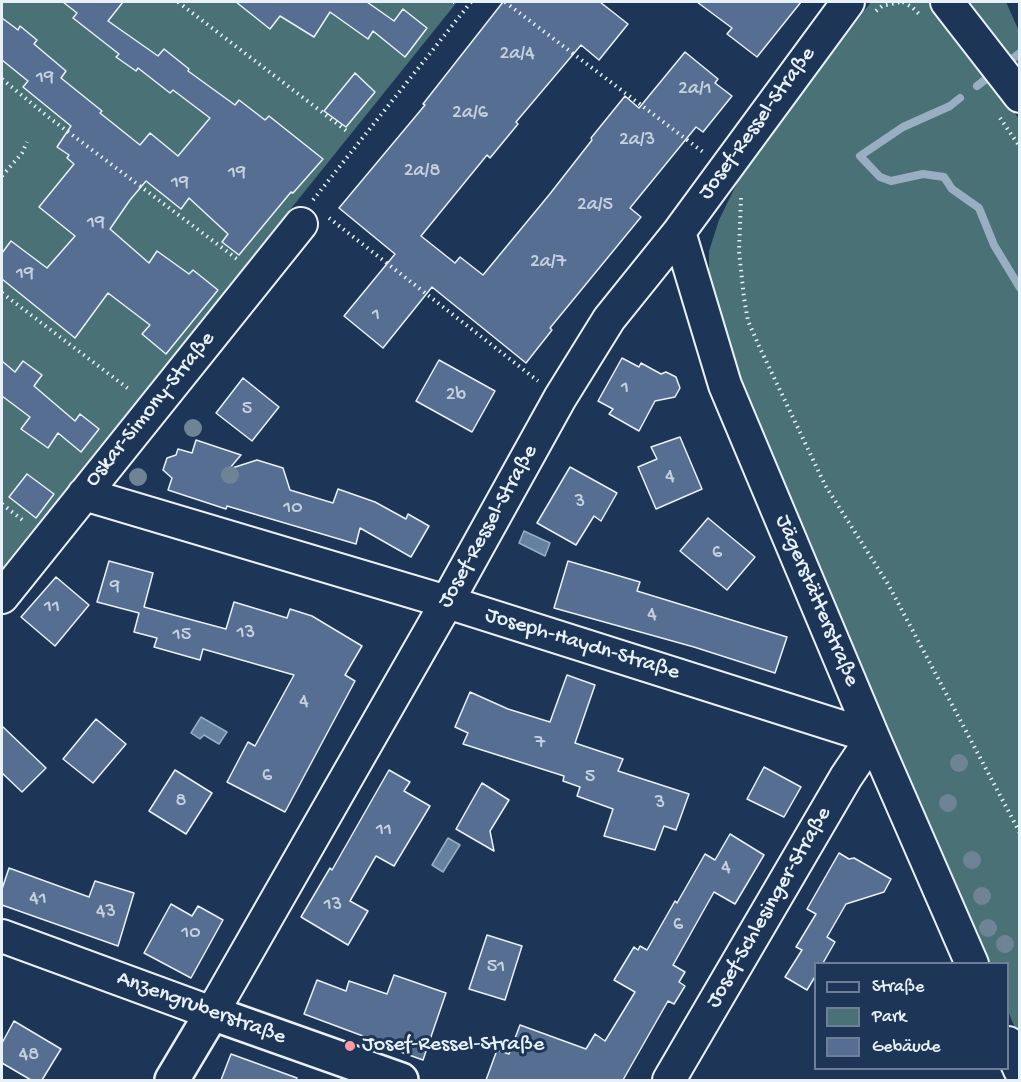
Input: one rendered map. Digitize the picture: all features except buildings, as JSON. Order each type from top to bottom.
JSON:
[{"type":"street","name":"Josef-Ressel-Straße","points":[[172,1080],[447,602],[560,398],[609,319],[679,232],[733,181],[848,2]]},
{"type":"street","points":[[947,2],[1004,76]]},
{"type":"street","name":"Oskar-Simony-Straße","points":[[2,597],[258,277],[315,221]]},
{"type":"street","name":"Jägerstätterstraße","points":[[679,232],[725,385],[873,736],[972,962]]},
{"type":"street","name":"Joseph-Haydn-Straße","points":[[84,494],[447,602],[873,736]]},
{"type":"street","name":"Josef-Schlesinger-Straße","points":[[669,1080],[846,777],[873,736]]},
{"type":"street","name":"Anzengruberstraße","points":[[2,936],[400,1080]]},
{"type":"street","points":[[1009,1045],[1020,1070]]},
{"type":"path","points":[[178,2],[348,132]]},
{"type":"path","points":[[471,2],[303,213],[560,398]]},
{"type":"path","points":[[505,2],[733,181],[748,321],[755,338],[825,485],[888,584],[1020,833]]},
{"type":"path","points":[[2,79],[258,277]]},
{"type":"path","points":[[2,176],[22,153],[27,142]]},
{"type":"path","points":[[2,293],[140,397],[151,408]]},
{"type":"green space","points":[[2,2],[457,2],[2,568]]},
{"type":"green space","points":[[871,2],[931,2],[1019,119],[1019,1038],[1009,1013],[1009,962],[987,962],[870,686],[760,447],[709,284],[709,251],[719,220],[738,181],[769,136]]},
{"type":"green space","points":[[959,2],[1006,2],[1019,31],[1019,85]]},
{"type":"water","points":[[524,531],[550,543],[545,556],[519,543]]},
{"type":"water","points":[[201,717],[227,732],[219,744],[204,735],[200,739],[191,733]]},
{"type":"water","points":[[448,838],[460,845],[443,872],[432,865]]},
{"type":"waterway","points":[[977,86],[1020,53]]},
{"type":"waterway","points":[[960,98],[950,106],[903,127],[860,156],[880,177],[891,181],[923,174],[944,177],[952,189],[979,208],[994,245],[1020,288]]},
{"type":"place","name":"Josef-Ressel-Straße","points":[[350,1046]]}]
